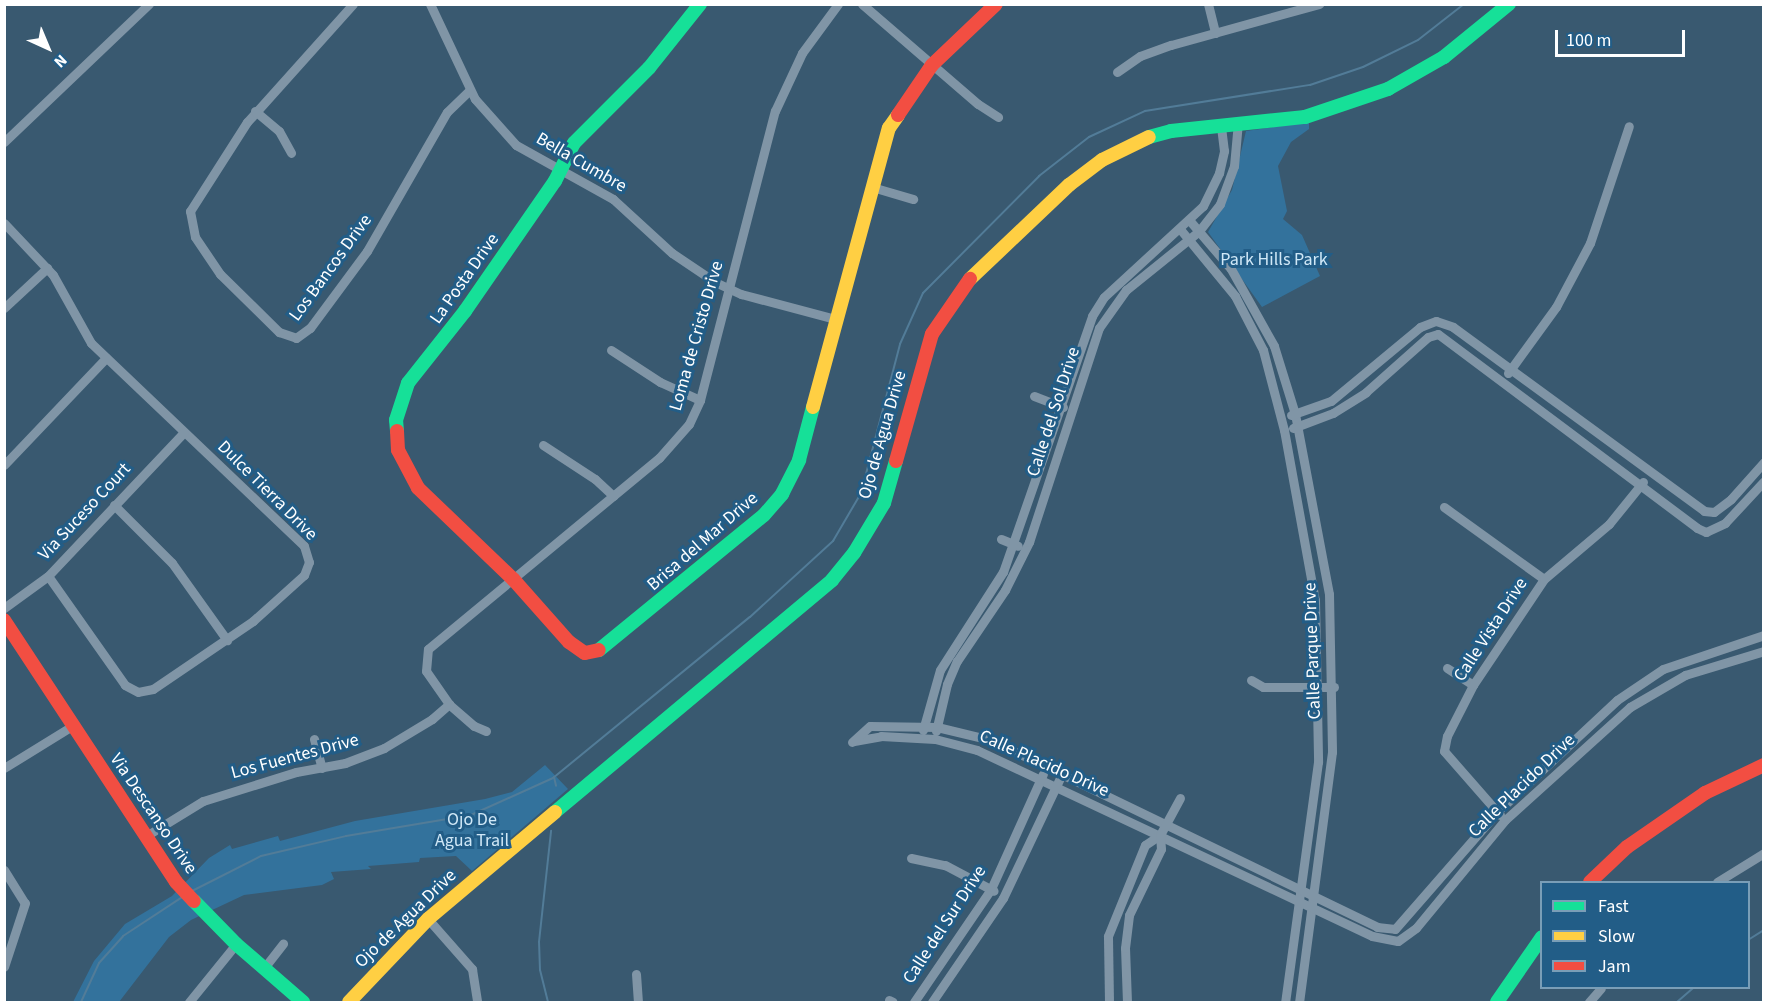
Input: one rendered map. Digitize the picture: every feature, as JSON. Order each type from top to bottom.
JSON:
[{"type":"street","points":[[4,142],[149,4]]},
{"type":"street","name":"Los Bancos Drive","points":[[353,4],[255,111],[190,211],[191,226],[230,286],[273,327],[296,338],[310,328],[351,274],[387,218],[447,111],[470,90]]},
{"type":"street","name":"Bella Cumbre","points":[[430,4],[470,90],[493,123],[516,145],[613,199],[693,269],[728,289],[835,319]]},
{"type":"street","name":"La Posta Drive","points":[[513,579],[418,488],[398,450],[396,420],[408,383],[465,311],[585,129],[649,68],[700,4]]},
{"type":"street","name":"Loma de Cristo Drive","points":[[486,731],[474,726],[449,704],[426,671],[429,649],[679,440],[700,399],[775,111],[802,53],[838,4]]},
{"type":"street","points":[[862,4],[932,65],[998,117]]},
{"type":"street","name":"Brisa del Mar Drive","points":[[513,579],[575,647],[590,653],[605,648],[777,501],[799,460],[835,319],[889,128],[932,65],[996,4]]},
{"type":"street","points":[[1208,4],[1215,33]]},
{"type":"street","points":[[1117,72],[1140,56],[1319,4]]},
{"type":"street","name":"Ojo de Agua Drive","points":[[349,1002],[428,919],[840,571],[871,529],[884,503],[932,334],[971,278],[1069,184],[1102,160],[1137,141],[1172,131],[1238,122],[1305,117],[1388,89],[1444,57],[1509,4]]},
{"type":"street","points":[[255,111],[279,131],[291,153]]},
{"type":"street","name":"Calle del Sol Drive","points":[[922,739],[940,670],[1005,590],[1025,549],[1099,328],[1126,290],[1199,231],[1220,204],[1230,182],[1238,122]]},
{"type":"street","name":"Calle del Sol Drive","points":[[935,739],[947,684],[1014,544],[1058,406],[1092,316],[1104,297],[1190,221],[1212,192],[1220,173],[1224,151],[1221,125]]},
{"type":"street","points":[[1503,380],[1556,307],[1590,243],[1629,126]]},
{"type":"street","points":[[872,187],[913,199]]},
{"type":"street","name":"Calle Parque Drive","points":[[1190,221],[1244,289],[1274,346],[1295,414],[1329,594],[1334,687],[1329,793],[1299,1002]]},
{"type":"street","name":"Dulce Tierra Drive","points":[[4,223],[47,268],[79,324],[106,358],[304,546],[309,557],[304,575],[227,640],[153,689],[138,692],[125,685],[48,576]]},
{"type":"street","name":"Calle Parque Drive","points":[[1180,229],[1235,296],[1263,350],[1282,417],[1315,600],[1317,688],[1314,790],[1285,1002]]},
{"type":"street","points":[[1144,260],[1151,268]]},
{"type":"street","points":[[4,308],[47,268]]},
{"type":"street","points":[[1235,296],[1244,289]]},
{"type":"street","points":[[1436,321],[1437,334]]},
{"type":"street","points":[[1282,417],[1331,401],[1362,380],[1420,327],[1436,321],[1453,327],[1693,505],[1709,512]]},
{"type":"street","points":[[1437,334],[1503,380],[1697,528],[1713,529],[1725,523],[1764,481]]},
{"type":"street","points":[[1284,430],[1296,428],[1333,413],[1370,389],[1428,337],[1437,334]]},
{"type":"street","points":[[1263,350],[1274,346]]},
{"type":"street","points":[[611,350],[660,382],[700,399]]},
{"type":"street","points":[[4,465],[106,358]]},
{"type":"street","points":[[1362,380],[1370,389]]},
{"type":"street","points":[[1034,396],[1071,410]]},
{"type":"street","points":[[1570,431],[1578,421]]},
{"type":"street","name":"Via Suceso Court","points":[[4,608],[48,576],[183,433]]},
{"type":"street","points":[[543,445],[595,479],[613,496]]},
{"type":"street","points":[[1709,512],[1731,499],[1764,462]]},
{"type":"street","name":"Calle Vista Drive","points":[[1505,820],[1444,751],[1447,736],[1473,686],[1544,579],[1609,524],[1649,473]]},
{"type":"street","points":[[114,505],[172,563],[227,640]]},
{"type":"street","points":[[1443,507],[1544,579]]},
{"type":"street","points":[[1709,512],[1713,529]]},
{"type":"street","points":[[1001,540],[1025,549]]},
{"type":"street","points":[[1306,552],[1321,549]]},
{"type":"street","name":"Via Descanso Drive","points":[[4,620],[72,726],[188,896],[236,944],[303,1002]]},
{"type":"street","name":"Calle Placido Drive","points":[[1764,635],[1682,662],[1640,683],[1497,812],[1438,877],[1405,921],[1395,928],[1377,927],[1314,897],[1301,896],[1242,873],[1057,785],[977,750],[935,739],[880,736],[852,742],[870,726],[937,728],[991,740],[1246,863],[1301,896],[1313,908],[1372,936],[1398,941],[1416,928],[1505,820],[1641,699],[1685,675],[1764,651]]},
{"type":"street","points":[[1682,662],[1685,675]]},
{"type":"street","points":[[1447,668],[1473,686]]},
{"type":"street","points":[[1251,681],[1263,687],[1334,687]]},
{"type":"street","name":"Los Fuentes Drive","points":[[146,836],[172,817],[203,801],[384,748],[432,719],[449,704]]},
{"type":"street","points":[[4,768],[72,726]]},
{"type":"street","points":[[1588,728],[1596,738]]},
{"type":"street","points":[[314,739],[322,768]]},
{"type":"street","points":[[1591,881],[1627,847],[1705,793],[1764,765]]},
{"type":"street","name":"Calle del Sur Drive","points":[[914,1002],[991,889],[1047,766]]},
{"type":"street","name":"Calle del Sur Drive","points":[[932,1002],[1003,898],[1062,774]]},
{"type":"street","points":[[1314,790],[1329,793]]},
{"type":"street","points":[[1109,1002],[1108,936],[1145,845],[1160,835],[1180,798]]},
{"type":"street","points":[[1126,1002],[1129,915],[1161,849],[1160,835]]},
{"type":"street","points":[[1719,881],[1764,853]]},
{"type":"street","points":[[911,858],[945,865],[991,889],[1003,898]]},
{"type":"street","points":[[1242,873],[1246,863]]},
{"type":"street","points":[[4,870],[25,903],[4,968]]},
{"type":"street","points":[[428,919],[472,969],[477,1002]]},
{"type":"street","points":[[1395,928],[1398,941]]},
{"type":"street","points":[[1497,1002],[1540,940]]},
{"type":"street","points":[[189,1002],[236,944]]},
{"type":"street","points":[[264,968],[283,944]]},
{"type":"street","points":[[1292,954],[1305,956]]},
{"type":"street","points":[[636,974],[638,1002]]},
{"type":"street","points":[[1108,989],[1126,988]]},
{"type":"street","points":[[1589,1002],[1599,989]]},
{"type":"green space","name":"Park Hills Park","points":[[1309,122],[1309,129],[1291,142],[1278,166],[1287,211],[1283,219],[1302,235],[1320,276],[1262,307],[1208,232],[1232,190],[1246,131]]},
{"type":"green space","name":"Ojo De Agua Trail","points":[[545,765],[568,789],[472,871],[456,856],[420,858],[419,862],[331,872],[334,879],[322,885],[244,895],[191,920],[169,937],[119,1002],[73,1002],[94,961],[125,924],[172,896],[209,858],[230,845],[232,849],[278,836],[280,841],[355,821],[485,799],[512,792]]},
{"type":"waterway","points":[[192,891],[261,856],[346,836],[471,815],[553,778],[750,617],[833,541],[861,493],[900,344],[923,293],[1039,176],[1089,137],[1145,111],[1310,85],[1363,67],[1418,40],[1464,4]]},
{"type":"waterway","points":[[554,777],[556,786]]},
{"type":"waterway","points":[[548,1002],[540,970],[539,942],[551,831]]},
{"type":"waterway","points":[[81,1002],[99,963],[123,936],[184,896]]},
{"type":"waterway","points":[[1750,939],[1764,930]]},
{"type":"waterway","points":[[1677,1002],[1692,989]]},
{"type":"traffic: fast","points":[[397,431],[396,420],[408,383],[465,311],[555,181],[574,143],[649,68],[700,4]]},
{"type":"traffic: fast","points":[[1149,137],[1171,131],[1305,117],[1388,89],[1444,57],[1509,4]]},
{"type":"traffic: fast","points":[[599,650],[764,515],[782,494],[799,460],[813,407]]},
{"type":"traffic: fast","points":[[555,812],[832,580],[854,553],[884,503],[896,461]]},
{"type":"traffic: fast","points":[[194,901],[236,944],[303,1002]]},
{"type":"traffic: fast","points":[[1497,1002],[1540,940]]},
{"type":"traffic: slow","points":[[813,407],[889,128],[898,115]]},
{"type":"traffic: slow","points":[[970,279],[1069,185],[1102,160],[1149,137]]},
{"type":"traffic: slow","points":[[349,1002],[428,919],[555,812]]},
{"type":"traffic: jam","points":[[898,115],[932,65],[996,4]]},
{"type":"traffic: jam","points":[[896,461],[932,334],[970,279]]},
{"type":"traffic: jam","points":[[397,431],[398,450],[418,488],[513,579],[569,642],[585,653],[599,650]]},
{"type":"traffic: jam","points":[[4,620],[176,882],[194,901]]},
{"type":"traffic: jam","points":[[1591,881],[1627,847],[1705,793],[1764,765]]}]
